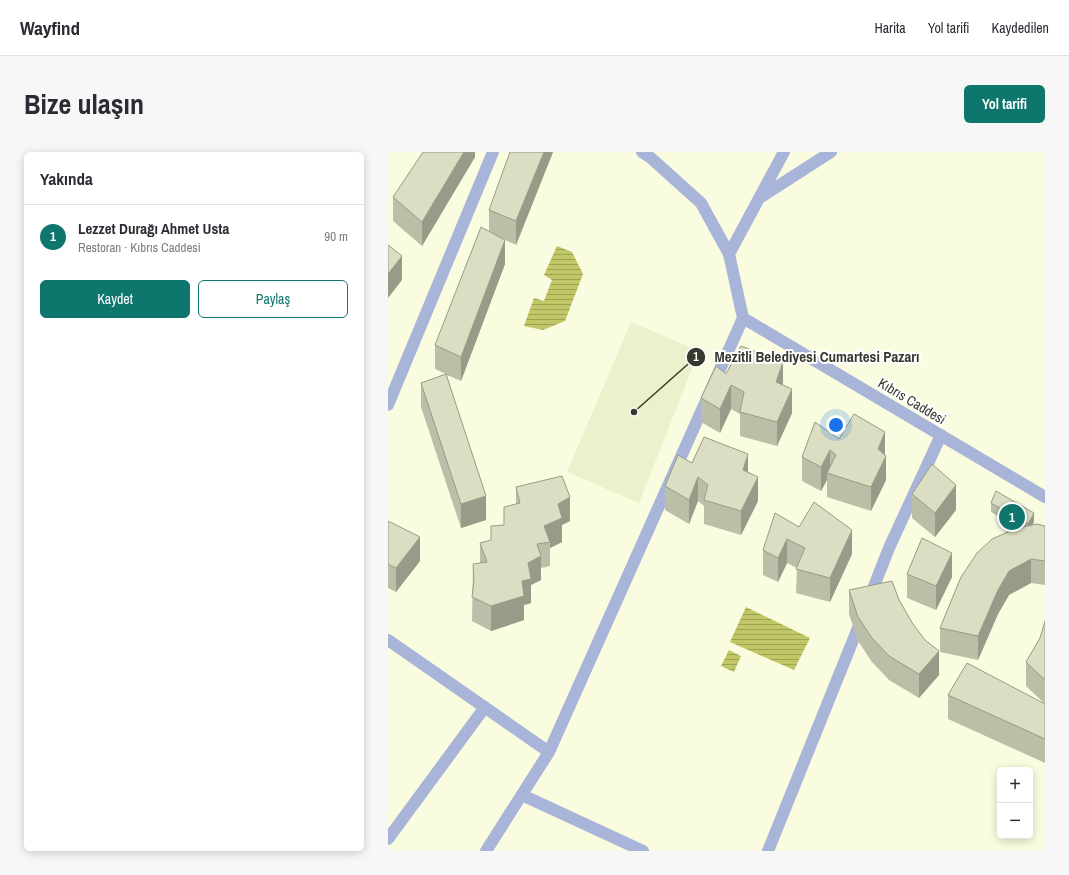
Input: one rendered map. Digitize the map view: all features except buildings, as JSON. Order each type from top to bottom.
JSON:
[{"type":"street","points":[[388,405],[493,152]]},
{"type":"street","points":[[486,851],[549,752],[744,318],[729,254],[701,204],[651,158],[642,152]]},
{"type":"street","points":[[729,254],[784,152]]},
{"type":"street","points":[[759,198],[831,152]]},
{"type":"street","name":"Kıbrıs Caddesi","points":[[744,318],[1045,497]]},
{"type":"street","points":[[768,851],[889,548],[941,435]]},
{"type":"street","points":[[388,640],[549,752]]},
{"type":"street","points":[[388,839],[485,707]]},
{"type":"street","points":[[522,794],[643,851]]},
{"type":"shaded area","points":[[557,246],[572,252],[583,274],[565,321],[543,330],[524,326],[534,298],[544,301],[552,280],[544,275]]},
{"type":"shaded area","points":[[631,322],[699,351],[639,503],[567,472]]},
{"type":"shaded area","points":[[746,607],[810,638],[794,670],[730,642]]},
{"type":"shaded area","points":[[729,650],[741,656],[734,672],[721,666]]},
{"type":"place","name":"Mezitli Belediyesi Cumartesi Pazarı","points":[[634,412]]},
{"type":"place","name":"Lezzet Durağı Ahmet Usta","points":[[1012,517]]}]
